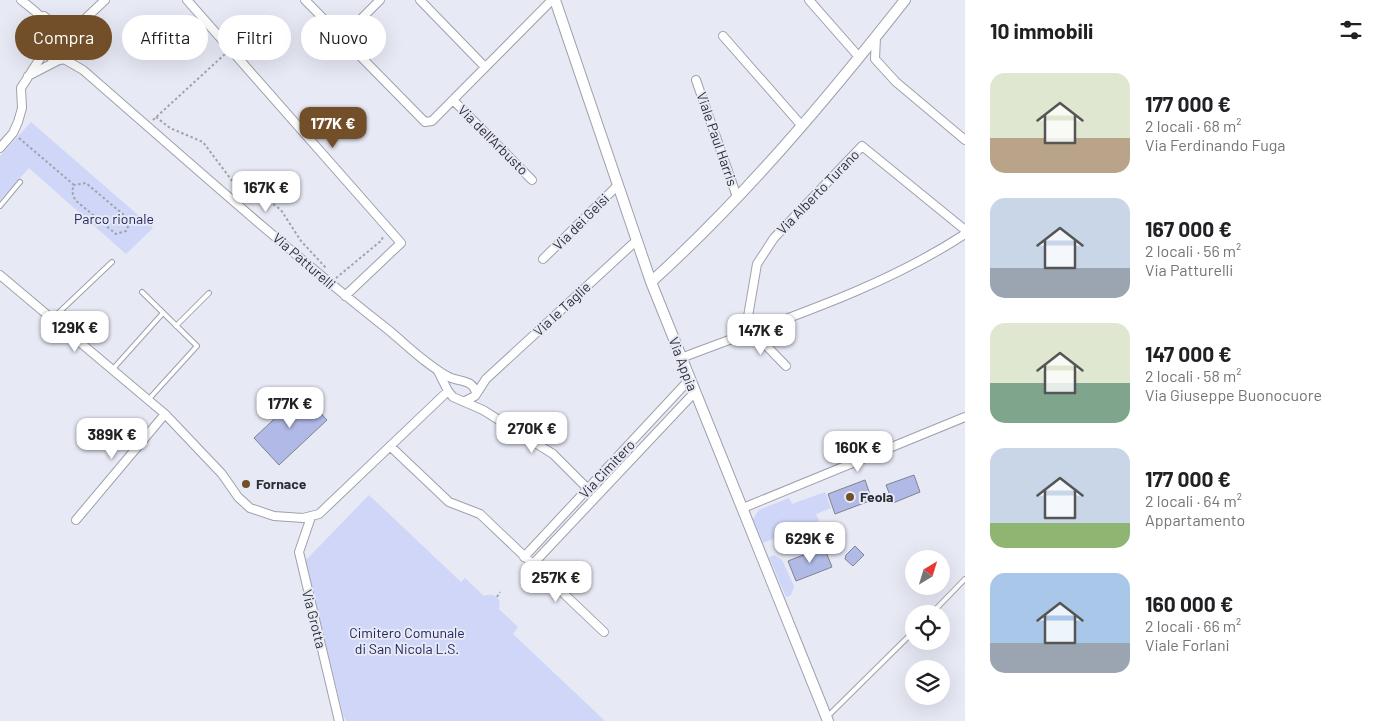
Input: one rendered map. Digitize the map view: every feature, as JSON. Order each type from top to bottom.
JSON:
[{"type":"street","points":[[21,0],[37,14]]},
{"type":"street","points":[[87,15],[105,0]]},
{"type":"street","points":[[187,0],[401,243],[345,296]]},
{"type":"street","points":[[305,0],[320,15]]},
{"type":"street","points":[[365,15],[380,0]]},
{"type":"street","points":[[420,0],[486,67]]},
{"type":"street","points":[[364,60],[425,122],[432,121],[554,0]]},
{"type":"street","name":"Via Appia","points":[[554,0],[651,282],[694,393],[743,508],[827,719]]},
{"type":"street","points":[[809,0],[859,57]]},
{"type":"street","name":"Viale Paul Harris","points":[[651,282],[701,236],[802,126],[905,0]]},
{"type":"street","points":[[722,36],[802,126]]},
{"type":"street","points":[[876,37],[876,59],[880,65],[896,82],[965,140]]},
{"type":"street","points":[[0,148],[13,133],[22,108],[21,88],[38,60]]},
{"type":"street","points":[[27,76],[59,60]]},
{"type":"street","name":"Via Patturelli","points":[[63,60],[83,70],[345,296],[437,369],[457,380],[463,380],[471,384]]},
{"type":"street","name":"Via Patturelli","points":[[77,60],[83,70]]},
{"type":"street","name":"Viale Paul Harris","points":[[696,80],[737,198]]},
{"type":"street","name":"Via dell'Arbusto","points":[[453,100],[532,180]]},
{"type":"street","name":"Via Alberto Turano","points":[[748,333],[757,264],[763,252],[774,238],[862,146],[965,230]]},
{"type":"street","name":"Via dei Gelsi","points":[[543,259],[618,184]]},
{"type":"street","points":[[681,358],[880,282],[931,257],[965,234]]},
{"type":"street","name":"Via le Taglie","points":[[476,394],[486,378],[637,240]]},
{"type":"street","points":[[0,275],[165,414],[222,474],[238,497],[250,508],[274,516],[311,517],[327,507],[449,392],[457,380]]},
{"type":"street","points":[[748,333],[786,366]]},
{"type":"street","name":"Via Patturelli","points":[[437,369],[449,392]]},
{"type":"street","name":"Via le Taglie","points":[[471,384],[486,378]]},
{"type":"street","name":"Via Cimitero","points":[[524,557],[689,380]]},
{"type":"street","points":[[471,384],[483,410]]},
{"type":"street","points":[[449,392],[483,410],[553,454],[588,489]]},
{"type":"street","name":"Via Cimitero","points":[[532,565],[694,393]]},
{"type":"street","points":[[465,401],[476,394]]},
{"type":"street","points":[[76,520],[165,414]]},
{"type":"street","points":[[743,508],[965,417]]},
{"type":"street","points":[[390,446],[449,502],[480,514],[604,632]]},
{"type":"street","name":"Via Grotta","points":[[311,517],[299,552],[339,721]]},
{"type":"lane","points":[[0,206],[20,182]]},
{"type":"lane","points":[[52,319],[112,262]]},
{"type":"lane","points":[[142,292],[197,346],[148,400]]},
{"type":"lane","points":[[176,326],[208,293]]},
{"type":"lane","points":[[112,370],[163,313]]},
{"type":"lane","points":[[940,605],[965,580]]},
{"type":"lane","points":[[827,719],[905,640]]},
{"type":"path","points":[[148,116],[152,120],[156,117],[218,59]]},
{"type":"path","points":[[156,117],[170,128],[204,142],[233,182],[247,191],[268,200],[282,210],[302,242],[327,269]]},
{"type":"path","points":[[13,133],[74,185],[86,183],[125,216],[129,224],[126,232],[116,234],[75,200],[72,191],[74,185]]},
{"type":"path","points":[[332,275],[335,278],[339,277],[382,240],[383,232]]},
{"type":"path","points":[[496,596],[500,592]]},
{"type":"green space","name":"Parco rionale","points":[[31,122],[153,228],[126,254],[29,168],[0,200],[0,156]]},
{"type":"green space","points":[[825,492],[831,508],[816,514],[819,521],[793,530],[790,521],[776,527],[780,536],[763,543],[753,519],[759,510],[789,498],[792,504]]},
{"type":"green space","name":"Cimitero Comunale di San Nicola L.S.","points":[[369,495],[461,582],[465,578],[484,596],[494,595],[498,599],[499,609],[518,627],[513,634],[605,721],[346,721],[305,561]]},
{"type":"green space","points":[[774,555],[782,560],[794,586],[791,595],[786,597],[769,557]]},
{"type":"building","points":[[302,393],[327,420],[279,465],[254,438]]},
{"type":"building","points":[[914,475],[920,492],[893,503],[886,485]]},
{"type":"building","name":"Feola","points":[[865,480],[872,500],[835,514],[828,494]]},
{"type":"building","points":[[855,546],[864,555],[853,566],[845,559],[846,555]]},
{"type":"building","points":[[824,547],[832,567],[796,581],[788,561]]},
{"type":"place","name":"Fornace","points":[[246,484]]},
{"type":"place","name":"Feola","points":[[850,497]]}]
